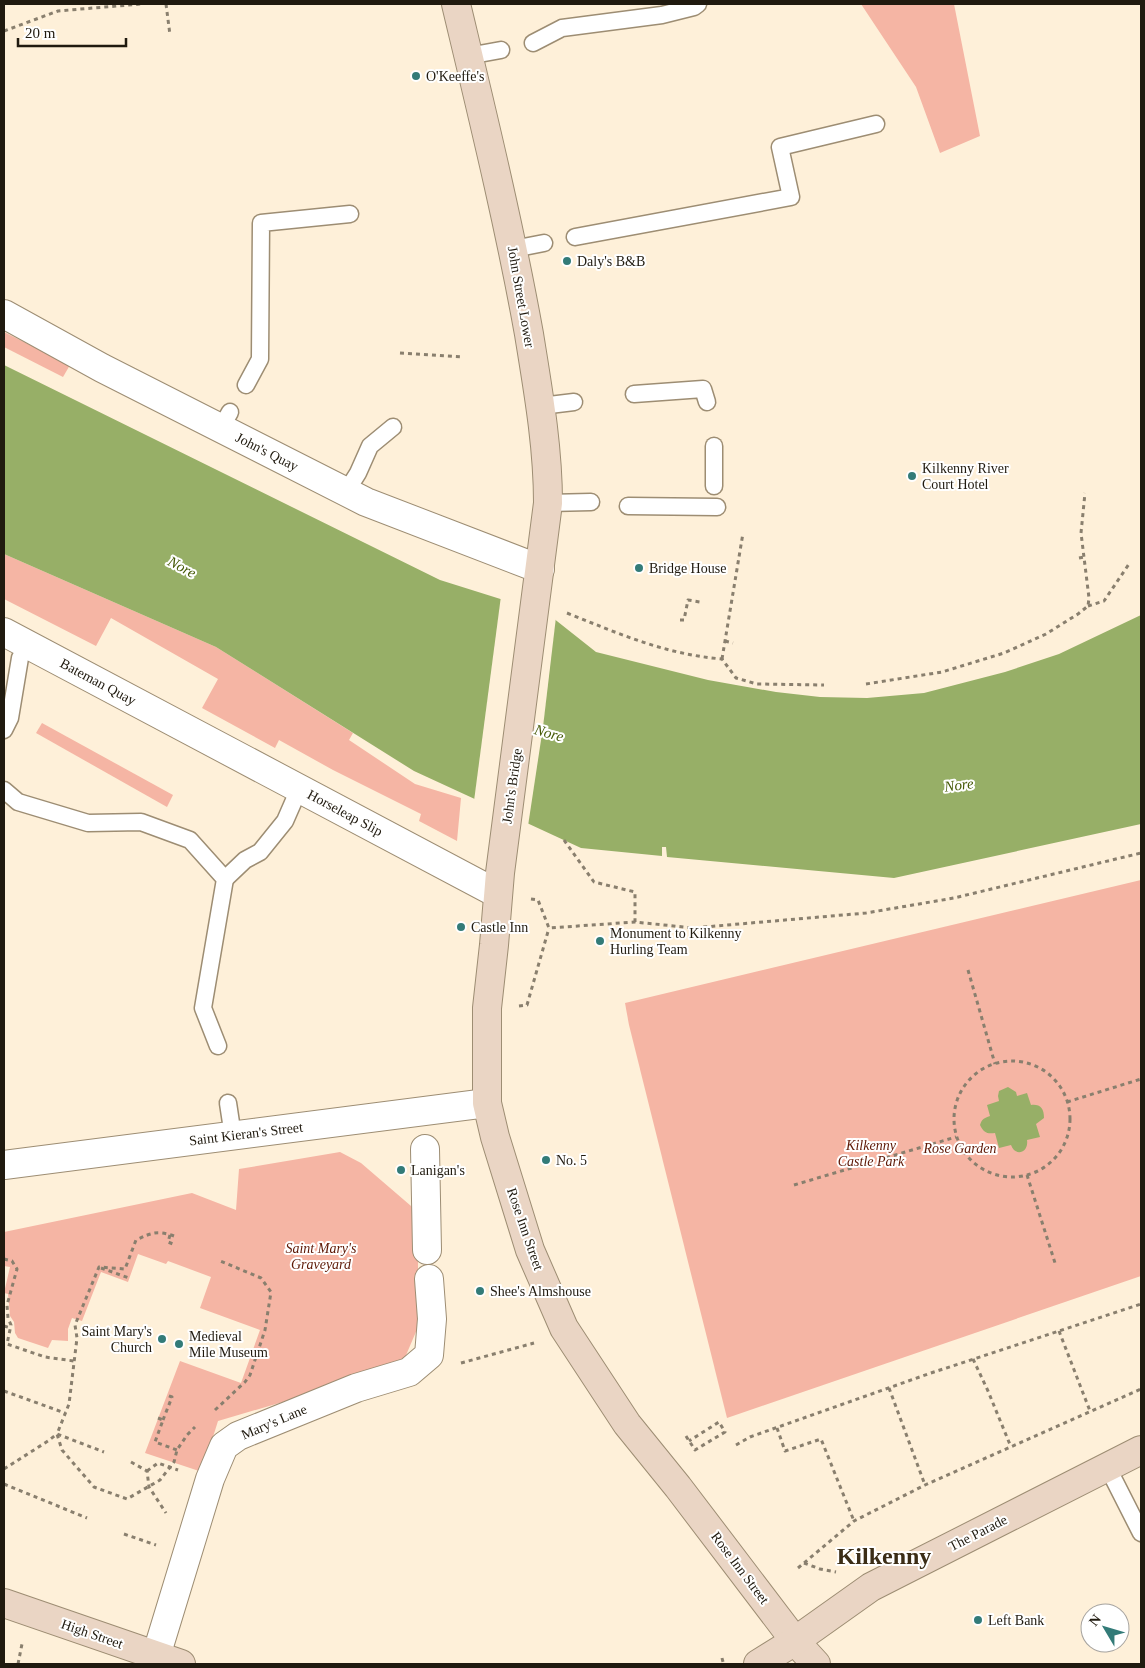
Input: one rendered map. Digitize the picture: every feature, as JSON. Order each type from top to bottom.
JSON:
[{"type":"main road","name":"John Street Lower","points":[[456,4],[513,249],[541,406],[548,472],[548,503],[538,581]]},
{"type":"main road","name":"John's Bridge","points":[[502,860],[538,581]]},
{"type":"main road","name":"Rose Inn Street","points":[[502,860],[487,1008],[487,1103],[495,1137],[530,1250],[564,1328],[627,1424],[678,1487],[795,1641],[816,1664]]},
{"type":"main road","name":"The Parade","points":[[795,1641],[871,1587],[1141,1450]]},
{"type":"main road","name":"High Street","points":[[4,1603],[169,1660]]},
{"type":"main road","points":[[758,1664],[795,1641]]},
{"type":"street","name":"John's Quay","points":[[4,314],[102,368],[226,420],[346,492],[538,581]]},
{"type":"street","name":"Bateman Quay","points":[[4,632],[193,732]]},
{"type":"street","name":"Horseleap Slip","points":[[193,732],[498,894]]},
{"type":"street","name":"Saint Kieran's Street","points":[[4,1165],[487,1103]]},
{"type":"street","points":[[425,1149],[427,1250]]},
{"type":"street","name":"Mary's Lane","points":[[169,1660],[187,1555],[210,1479],[224,1446],[238,1436],[356,1388],[408,1372],[429,1355],[432,1319],[428,1279]]},
{"type":"lane","points":[[533,43],[562,28],[662,15],[694,7],[698,4]]},
{"type":"lane","points":[[468,56],[501,50]]},
{"type":"lane","points":[[576,237],[791,197],[780,147],[876,124]]},
{"type":"lane","points":[[246,385],[260,359],[261,223],[350,214]]},
{"type":"lane","points":[[513,249],[544,243]]},
{"type":"lane","points":[[634,394],[705,395]]},
{"type":"lane","points":[[541,406],[574,402]]},
{"type":"lane","points":[[346,492],[358,473],[370,446],[393,427]]},
{"type":"lane","points":[[714,446],[714,486]]},
{"type":"lane","points":[[548,503],[591,502]]},
{"type":"lane","points":[[628,506],[717,507]]},
{"type":"lane","points":[[4,730],[10,718],[20,658],[27,644]]},
{"type":"lane","points":[[218,1046],[203,1008],[225,880],[245,860],[260,852],[285,822],[299,788]]},
{"type":"lane","points":[[4,790],[18,802],[88,824],[141,822],[190,840],[225,880]]},
{"type":"lane","points":[[228,1103],[234,1136]]},
{"type":"lane","points":[[1108,1468],[1141,1533]]},
{"type":"path","points":[[4,31],[58,11],[141,4]]},
{"type":"path","points":[[166,4],[170,35]]},
{"type":"path","points":[[400,353],[463,358]]},
{"type":"path","points":[[1085,493],[1081,533],[1089,598],[1088,606]]},
{"type":"path","points":[[743,533],[722,659],[736,678],[757,684],[824,685]]},
{"type":"path","points":[[1079,558],[1084,557]]},
{"type":"path","points":[[866,684],[942,672],[1004,653],[1046,634],[1088,606],[1104,601],[1129,564]]},
{"type":"path","points":[[680,620],[684,620],[688,600],[700,602]]},
{"type":"path","points":[[572,615],[613,633],[666,650],[705,658],[722,659]]},
{"type":"path","points":[[724,641],[733,643]]},
{"type":"path","points":[[564,840],[594,882],[635,892],[634,922]]},
{"type":"path","points":[[549,928],[634,922],[693,928],[866,913],[954,898],[1141,853]]},
{"type":"path","points":[[513,1008],[527,1004],[549,928],[538,900]]},
{"type":"path","points":[[968,970],[996,1064]]},
{"type":"path","points":[[1014,1061],[1037,1067],[1055,1080],[1067,1102],[1070,1125],[1062,1148],[1056,1158],[1047,1166],[1027,1175],[1006,1177],[985,1171],[967,1157],[956,1137],[954,1113],[956,1102],[961,1092],[968,1081],[977,1073],[996,1064],[1014,1061]]},
{"type":"path","points":[[1067,1102],[1141,1079]]},
{"type":"path","points":[[794,1185],[956,1137]]},
{"type":"path","points":[[1027,1175],[1056,1266]]},
{"type":"path","points":[[99,1267],[125,1269],[136,1240],[152,1233],[172,1235],[168,1242],[174,1244]]},
{"type":"path","points":[[4,1260],[12,1261],[16,1269],[7,1305],[11,1328],[7,1344],[45,1357],[74,1361]]},
{"type":"path","points":[[213,1411],[245,1382],[250,1375],[264,1330],[271,1292],[261,1278],[218,1260]]},
{"type":"path","points":[[99,1267],[129,1278]]},
{"type":"path","points":[[4,1469],[57,1434],[69,1404],[78,1338],[75,1325],[99,1267]]},
{"type":"path","points":[[736,1446],[750,1437],[889,1388],[1141,1304]]},
{"type":"path","points":[[4,1326],[11,1328]]},
{"type":"path","points":[[1059,1331],[1090,1411]]},
{"type":"path","points":[[458,1363],[524,1346]]},
{"type":"path","points":[[973,1359],[1010,1446]]},
{"type":"path","points":[[889,1388],[925,1485]]},
{"type":"path","points":[[798,1568],[854,1521],[925,1485],[1141,1389]]},
{"type":"path","points":[[4,1391],[65,1413]]},
{"type":"path","points":[[167,1395],[172,1397],[155,1442],[176,1450]]},
{"type":"path","points":[[158,1418],[163,1420]]},
{"type":"path","points":[[57,1434],[62,1450],[94,1487],[127,1499],[160,1480],[174,1462],[176,1450],[187,1435],[201,1422]]},
{"type":"path","points":[[686,1436],[689,1441],[696,1450],[725,1432],[719,1422],[689,1441]]},
{"type":"path","points":[[777,1428],[785,1452],[821,1439],[854,1521]]},
{"type":"path","points":[[57,1434],[104,1452]]},
{"type":"path","points":[[131,1462],[147,1471],[149,1486],[177,1530],[187,1555]]},
{"type":"path","points":[[4,1484],[86,1518]]},
{"type":"path","points":[[803,1563],[820,1569],[840,1572]]},
{"type":"path","points":[[722,1658],[723,1662]]},
{"type":"green space","points":[[861,4],[954,4],[980,136],[940,153],[916,87]]},
{"type":"green space","points":[[4,332],[70,365],[63,377],[4,347]]},
{"type":"green space","points":[[4,554],[216,647],[353,733],[349,740],[415,784],[461,798],[457,841],[419,821],[421,814],[333,770],[279,740],[275,748],[202,708],[218,679],[111,618],[96,646],[4,599]]},
{"type":"green space","points":[[42,723],[173,795],[167,807],[36,733]]},
{"type":"green space","name":"Rose Garden","points":[[1141,880],[1141,1276],[727,1418],[625,1003]]},
{"type":"green space","name":"Saint Mary's Graveyard","points":[[340,1152],[361,1163],[418,1212],[418,1327],[401,1367],[218,1421],[202,1472],[145,1453],[180,1361],[241,1383],[260,1330],[200,1308],[211,1277],[168,1261],[166,1264],[138,1254],[128,1282],[101,1272],[82,1321],[72,1318],[68,1329],[68,1341],[52,1340],[48,1348],[18,1338],[15,1333],[14,1322],[10,1316],[8,1294],[4,1293],[10,1267],[4,1266],[4,1232],[192,1193],[236,1210],[239,1169]]},
{"type":"water","name":"Nore","points":[[4,365],[440,580],[548,614],[596,652],[708,680],[776,692],[820,697],[867,698],[924,693],[1005,672],[1059,654],[1141,615],[1141,824],[894,878],[667,857],[666,847],[662,847],[662,856],[581,848],[414,771],[216,647],[4,554]]},
{"type":"water","points":[[1008,1087],[1016,1092],[1017,1096],[1027,1093],[1031,1105],[1041,1107],[1043,1112],[1044,1118],[1036,1124],[1040,1137],[1027,1140],[1026,1148],[1021,1152],[1015,1151],[1011,1145],[999,1148],[995,1133],[986,1132],[980,1125],[984,1119],[990,1116],[987,1105],[999,1101],[999,1091]]},
{"type":"pier","points":[[501,596],[549,612],[556,617],[543,727],[528,826],[474,801]]},
{"type":"place","name":"O'Keeffe's","points":[[416,76]]},
{"type":"place","name":"Daly's B&B","points":[[567,261]]},
{"type":"place","name":"Kilkenny River Court Hotel","points":[[912,476]]},
{"type":"place","name":"Bridge House","points":[[639,568]]},
{"type":"place","name":"Castle Inn","points":[[461,927]]},
{"type":"place","name":"Monument to Kilkenny Hurling Team","points":[[600,941]]},
{"type":"place","name":"No. 5","points":[[546,1160]]},
{"type":"place","name":"Lanigan's","points":[[401,1170]]},
{"type":"place","name":"Shee's Almshouse","points":[[480,1291]]},
{"type":"place","name":"Saint Mary's Church","points":[[162,1339]]},
{"type":"place","name":"Medieval Mile Museum","points":[[179,1344]]},
{"type":"place","name":"Left Bank","points":[[978,1620]]},
{"type":"district","name":"Kilkenny","points":[[884,1556]]},
{"type":"park label","name":"Kilkenny Castle Park","points":[[871,1154]]}]
